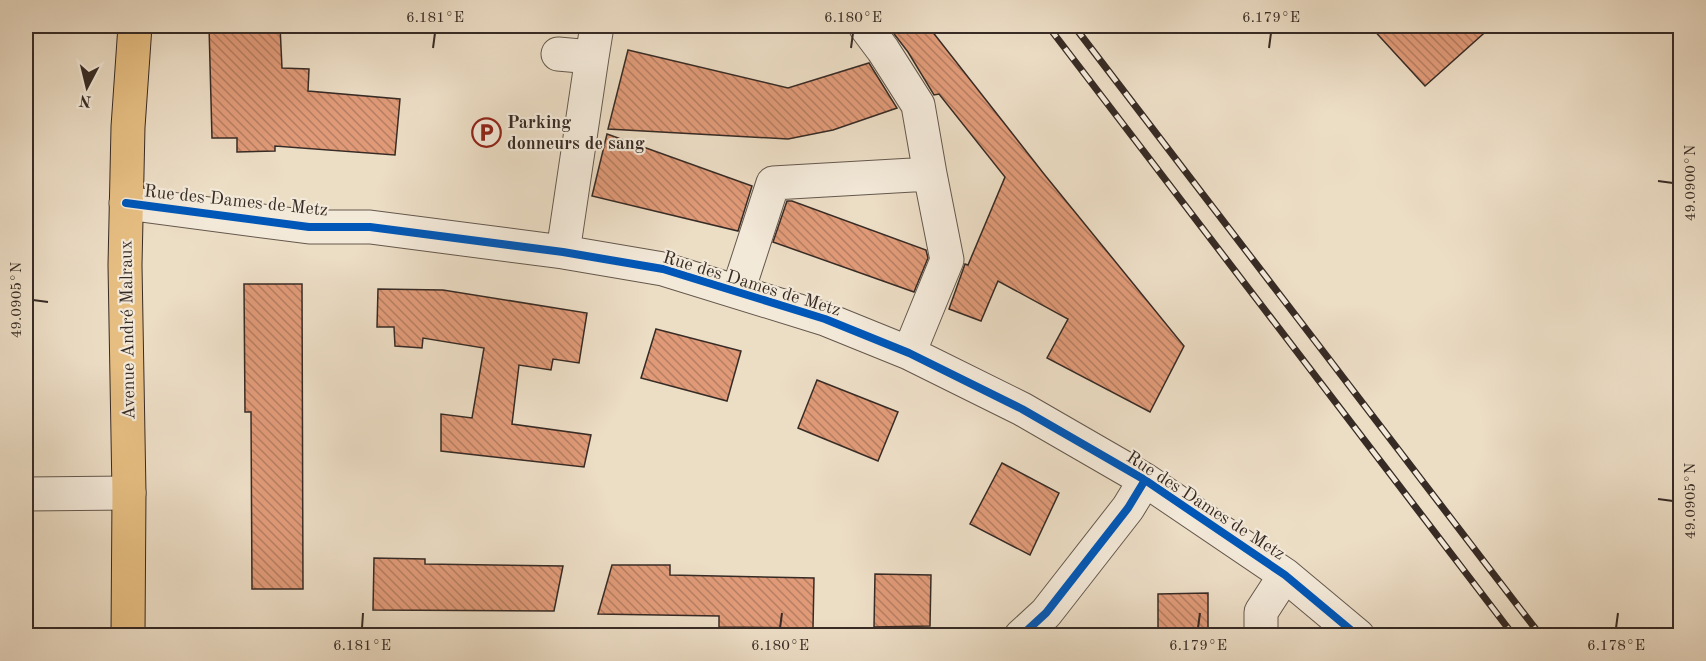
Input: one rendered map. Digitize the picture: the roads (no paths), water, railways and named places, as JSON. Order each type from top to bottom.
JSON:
[{"type":"main road","name":"Avenue André Malraux","points":[[128,636],[129,493],[125,281],[128,127],[135,26]]},
{"type":"street","points":[[864,26],[883,50],[918,105],[947,261],[909,353]]},
{"type":"street","points":[[558,54],[595,41],[563,252]]},
{"type":"street","points":[[738,291],[773,183],[930,174]]},
{"type":"street","name":"Rue des Dames de Metz","points":[[126,203],[309,227],[370,227],[563,252],[663,269],[825,320],[909,353],[1022,409],[1145,480],[1285,575],[1358,636]]},
{"type":"street","points":[[1021,636],[1046,613],[1128,508],[1145,480]]},
{"type":"street","points":[[26,494],[129,493]]},
{"type":"street","points":[[1261,636],[1261,612],[1285,575]]},
{"type":"railway","points":[[1048,26],[1514,636]]},
{"type":"railway","points":[[1074,26],[1541,636]]},
{"type":"place","name":"Parking donneurs de sang","points":[[486,132]]}]
